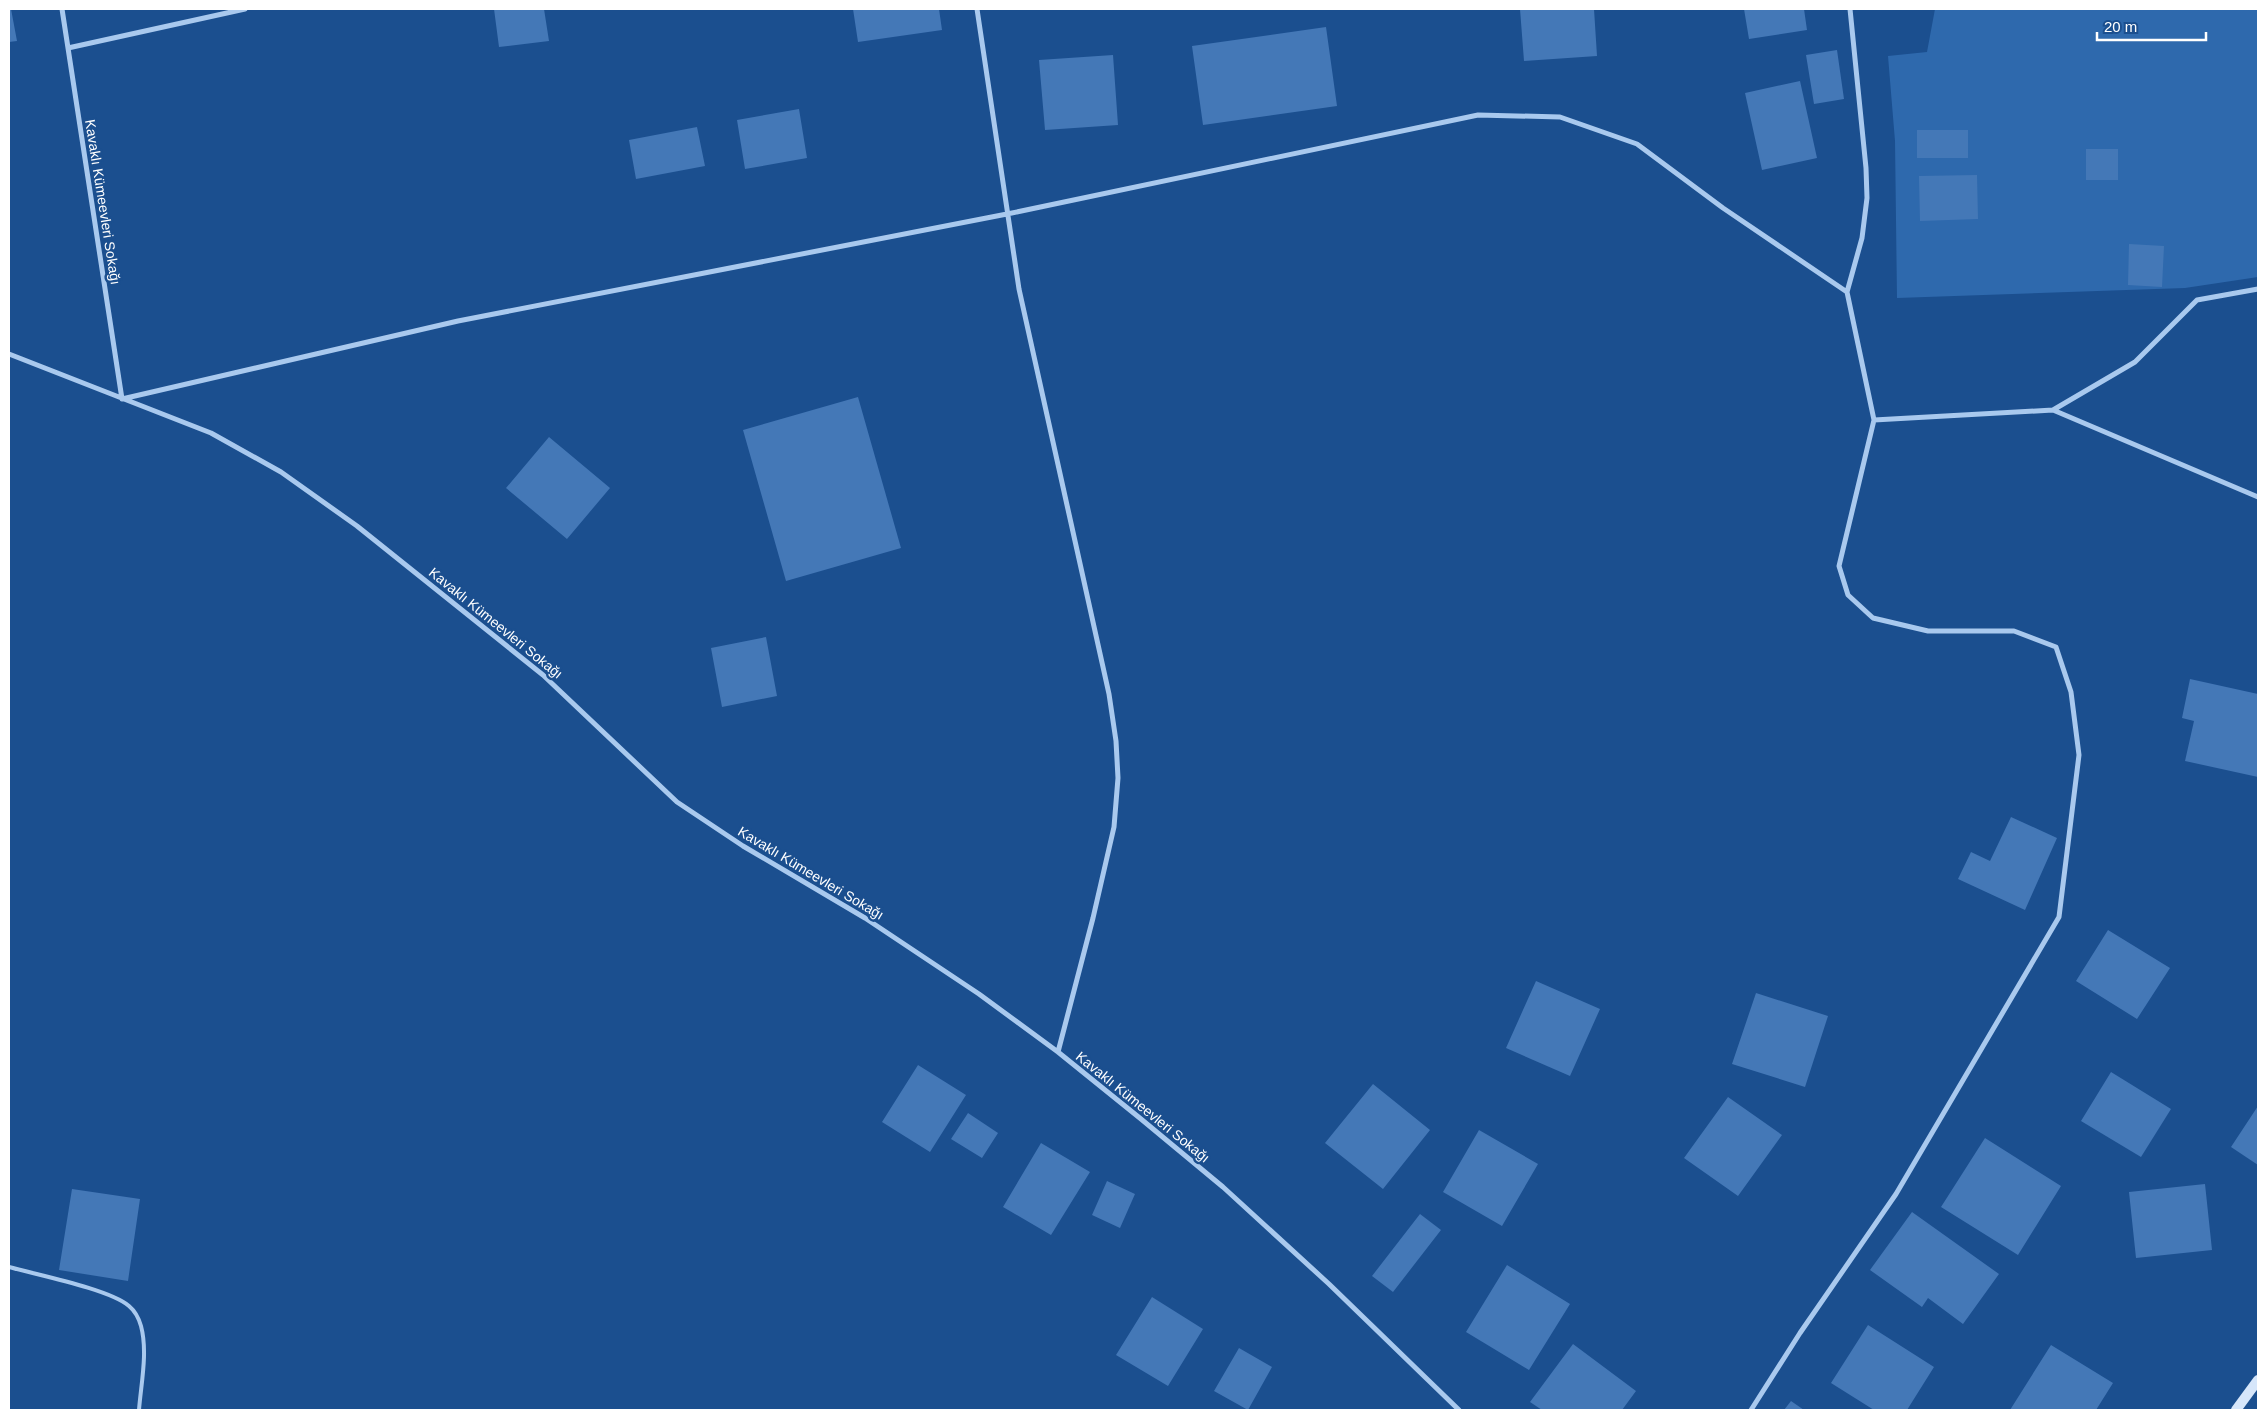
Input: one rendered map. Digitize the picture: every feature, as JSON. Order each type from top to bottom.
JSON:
[{"type":"street","name":"Kavaklı Kümeevleri Sokağı","points":[[62,9],[122,399]]},
{"type":"street","points":[[68,48],[245,9]]},
{"type":"street","points":[[977,9],[1019,288],[1109,694],[1116,741],[1118,778],[1114,827],[1094,918],[1058,1052]]},
{"type":"street","points":[[1751,1410],[1800,1333],[1896,1194],[2059,917],[2079,755],[2071,692],[2056,647],[2014,631],[1928,631],[1873,618],[1848,595],[1839,566],[1874,420],[1847,292],[1862,238],[1867,198],[1866,168],[1850,9]]},
{"type":"street","points":[[122,399],[458,321],[1007,214],[1478,115],[1560,117],[1637,144],[1723,208],[1847,292]]},
{"type":"street","points":[[2053,410],[2135,362],[2197,300],[2258,289]]},
{"type":"street","name":"Kavaklı Kümeevleri Sokağı","points":[[9,354],[211,433],[281,472],[357,526],[543,675],[677,802],[743,846],[865,918],[979,994],[1058,1052],[1223,1187],[1329,1284],[1459,1410]]},
{"type":"street","points":[[1874,420],[2053,410],[2258,497]]},
{"type":"street","points":[[2236,1410],[2258,1380]]},
{"type":"lane","points":[[9,1267],[94,1290],[129,1306],[141,1325],[144,1341],[139,1410]]},
{"type":"shaded area","points":[[1935,9],[2258,9],[2258,277],[2185,288],[1897,298],[1895,141],[1888,56],[1927,52]]},
{"type":"building","points":[[9,9],[11,9],[17,41],[9,42]]},
{"type":"building","points":[[494,9],[544,9],[549,41],[499,47]]},
{"type":"building","points":[[853,9],[939,9],[942,30],[858,42]]},
{"type":"building","points":[[1520,9],[1594,9],[1597,56],[1524,61]]},
{"type":"building","points":[[1744,9],[1804,9],[1807,30],[1749,39]]},
{"type":"building","points":[[1326,27],[1337,106],[1203,125],[1192,46]]},
{"type":"building","points":[[1837,50],[1844,99],[1814,104],[1806,55]]},
{"type":"building","points":[[1113,55],[1118,125],[1045,130],[1039,60]]},
{"type":"building","points":[[1800,81],[1817,158],[1762,170],[1745,93]]},
{"type":"building","points":[[799,109],[807,158],[745,169],[737,120]]},
{"type":"building","points":[[697,127],[705,166],[636,179],[629,140]]},
{"type":"building","points":[[1917,130],[1968,130],[1968,158],[1917,158]]},
{"type":"building","points":[[2086,149],[2118,149],[2118,180],[2086,180]]},
{"type":"building","points":[[1977,175],[1978,219],[1920,221],[1919,176]]},
{"type":"building","points":[[2129,244],[2164,246],[2162,287],[2128,285]]},
{"type":"building","points":[[858,397],[901,548],[786,581],[743,430]]},
{"type":"building","points":[[549,437],[610,488],[567,539],[506,488]]},
{"type":"building","points":[[766,637],[777,696],[722,707],[711,648]]},
{"type":"building","points":[[2190,679],[2258,694],[2258,777],[2185,761],[2194,721],[2182,718]]},
{"type":"building","points":[[2011,817],[2057,838],[2025,910],[1958,879],[1971,852],[1990,861]]},
{"type":"building","points":[[2108,930],[2170,968],[2137,1019],[2076,981]]},
{"type":"building","points":[[1536,981],[1600,1009],[1570,1076],[1506,1048]]},
{"type":"building","points":[[1756,993],[1828,1016],[1805,1087],[1732,1064]]},
{"type":"building","points":[[918,1065],[966,1095],[930,1152],[882,1122]]},
{"type":"building","points":[[2111,1072],[2171,1109],[2141,1157],[2081,1121]]},
{"type":"building","points":[[1373,1084],[1430,1130],[1383,1189],[1325,1143]]},
{"type":"building","points":[[1728,1097],[1782,1135],[1738,1196],[1684,1158]]},
{"type":"building","points":[[2258,1106],[2258,1165],[2231,1147]]},
{"type":"building","points":[[968,1113],[998,1133],[982,1158],[951,1139]]},
{"type":"building","points":[[1479,1130],[1538,1164],[1502,1226],[1443,1192]]},
{"type":"building","points":[[1985,1138],[2061,1186],[2018,1255],[1941,1207]]},
{"type":"building","points":[[1041,1143],[1090,1172],[1051,1235],[1003,1207]]},
{"type":"building","points":[[1107,1181],[1135,1194],[1120,1228],[1092,1215]]},
{"type":"building","points":[[2205,1184],[2212,1250],[2136,1258],[2129,1192]]},
{"type":"building","points":[[72,1189],[140,1199],[128,1281],[59,1270]]},
{"type":"building","points":[[1912,1212],[1999,1274],[1963,1324],[1928,1298],[1922,1307],[1870,1270]]},
{"type":"building","points":[[1420,1214],[1441,1230],[1393,1292],[1372,1276]]},
{"type":"building","points":[[1507,1265],[1570,1304],[1529,1370],[1466,1332]]},
{"type":"building","points":[[1152,1297],[1203,1329],[1168,1386],[1116,1355]]},
{"type":"building","points":[[1868,1325],[1934,1367],[1907,1410],[1874,1410],[1831,1383]]},
{"type":"building","points":[[1573,1344],[1636,1391],[1622,1410],[1542,1410],[1530,1402]]},
{"type":"building","points":[[2051,1345],[2113,1383],[2096,1410],[2010,1410]]},
{"type":"building","points":[[1239,1348],[1272,1367],[1248,1410],[1214,1391]]},
{"type":"building","points":[[1791,1401],[1804,1410],[1784,1410]]}]
